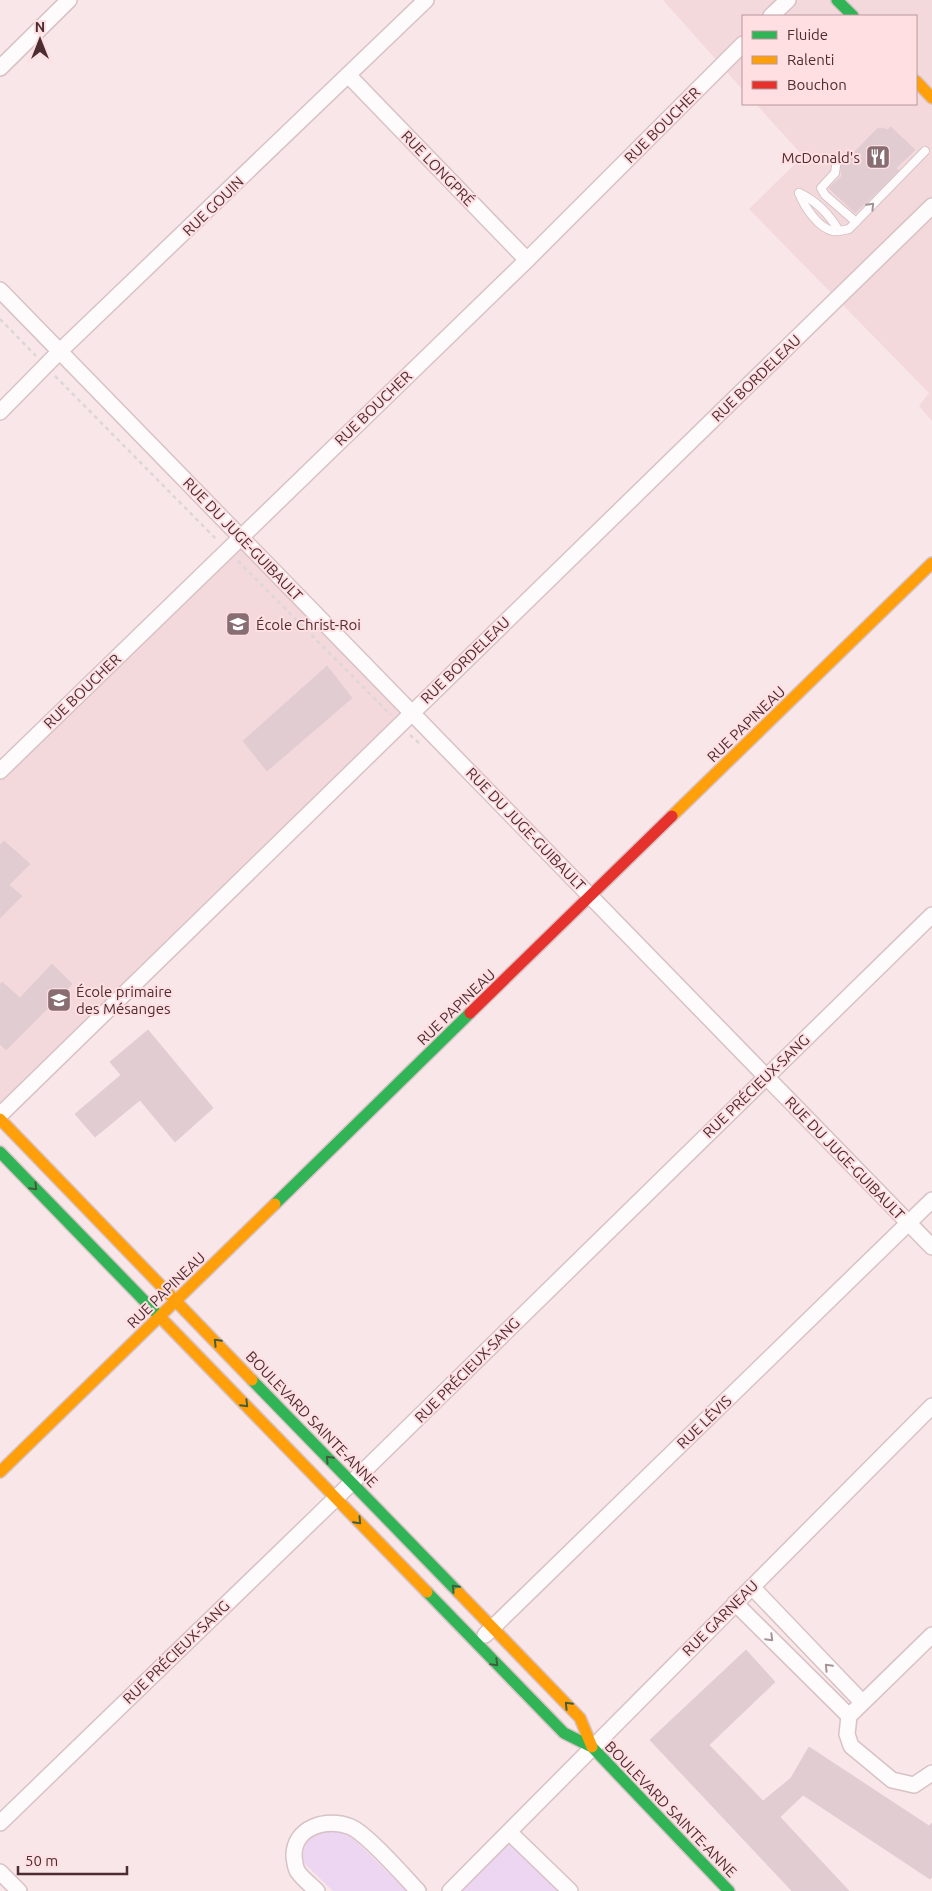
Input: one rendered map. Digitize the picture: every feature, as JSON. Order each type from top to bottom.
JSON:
[{"type":"street","points":[[0,68],[69,0]]},
{"type":"street","name":"RUE GOUIN","points":[[0,412],[59,352],[349,76],[426,0]]},
{"type":"street","points":[[772,15],[788,0]]},
{"type":"street","points":[[837,0],[852,15]]},
{"type":"street","name":"RUE BOUCHER","points":[[0,771],[240,536],[527,260],[742,45]]},
{"type":"street","name":"RUE LONGPRÉ","points":[[349,76],[527,260]]},
{"type":"street","points":[[917,82],[932,98]]},
{"type":"street","name":"RUE BORDELEAU","points":[[0,1117],[411,712],[932,206]]},
{"type":"street","name":"RUE DU JUGE-GUIBAULT","points":[[0,290],[932,1247]]},
{"type":"street","name":"RUE PAPINEAU","points":[[0,1472],[932,563]]},
{"type":"street","name":"RUE PRÉCIEUX-SANG","points":[[0,1823],[352,1483],[932,915]]},
{"type":"street","name":"BOULEVARD SAINTE-ANNE","points":[[0,1117],[580,1718],[592,1747]]},
{"type":"street","name":"BOULEVARD SAINTE-ANNE","points":[[0,1152],[476,1644],[564,1733],[592,1747],[729,1891]]},
{"type":"street","name":"RUE LÉVIS","points":[[476,1644],[932,1200]]},
{"type":"street","name":"RUE GARNEAU","points":[[450,1891],[932,1406]]},
{"type":"street","points":[[752,1587],[862,1702]]},
{"type":"street","points":[[735,1603],[849,1716]]},
{"type":"street","points":[[932,1634],[849,1716],[847,1734],[851,1746],[892,1780],[914,1784],[932,1773]]},
{"type":"street","points":[[318,1891],[297,1872],[294,1852],[300,1837],[311,1827],[324,1823],[341,1824],[359,1832],[418,1891]]},
{"type":"street","points":[[510,1832],[570,1891]]},
{"type":"street","points":[[0,1872],[19,1891]]},
{"type":"lane","points":[[800,193],[804,206],[828,229],[839,231],[849,229],[925,151]]},
{"type":"lane","points":[[837,158],[835,173],[822,188],[825,195],[856,222]]},
{"type":"path","name":"RUE DU JUGE-GUIBAULT","points":[[0,319],[224,547]]},
{"type":"path","name":"RUE DU JUGE-GUIBAULT","points":[[231,554],[420,744]]},
{"type":"shaded area","points":[[663,0],[932,0],[932,421],[919,406],[929,393],[749,209],[803,156],[757,105],[917,105],[917,15],[742,15],[742,89]]},
{"type":"shaded area","points":[[240,536],[411,712],[0,1115],[0,771]]},
{"type":"shaded area","points":[[330,1828],[350,1835],[407,1891],[333,1891],[305,1864],[302,1856],[307,1841],[316,1829]]},
{"type":"shaded area","points":[[509,1842],[558,1891],[459,1891]]},
{"type":"building","points":[[891,127],[915,150],[896,168],[899,171],[855,213],[829,188],[842,176],[841,166],[877,129],[883,128],[887,130]]},
{"type":"building","points":[[327,666],[352,698],[267,771],[243,741]]},
{"type":"building","points":[[4,841],[30,864],[9,885],[22,896],[0,918],[0,845]]},
{"type":"building","points":[[52,964],[72,984],[6,1050],[0,1044],[0,985],[2,982],[20,998]]},
{"type":"building","points":[[148,1030],[213,1108],[175,1142],[140,1100],[95,1137],[75,1114],[121,1075],[110,1062]]},
{"type":"building","points":[[746,1650],[775,1682],[709,1745],[763,1801],[791,1778],[809,1747],[929,1826],[932,1823],[932,1877],[930,1879],[803,1795],[780,1817],[849,1891],[792,1891],[650,1740]]},
{"type":"traffic: fast","points":[[837,0],[852,15]]},
{"type":"traffic: fast","points":[[275,1204],[470,1013]]},
{"type":"traffic: fast","points":[[0,1152],[160,1317]]},
{"type":"traffic: fast","points":[[252,1380],[459,1593]]},
{"type":"traffic: fast","points":[[427,1592],[564,1733],[592,1747],[729,1891]]},
{"type":"traffic: slow","points":[[917,82],[932,98]]},
{"type":"traffic: slow","points":[[672,816],[932,563]]},
{"type":"traffic: slow","points":[[0,1119],[252,1380]]},
{"type":"traffic: slow","points":[[0,1472],[275,1204]]},
{"type":"traffic: slow","points":[[160,1317],[427,1592]]},
{"type":"traffic: slow","points":[[459,1593],[580,1718],[592,1747]]},
{"type":"traffic: jam","points":[[470,1013],[672,816]]},
{"type":"place","name":"McDonald's","points":[[878,157]]},
{"type":"place","name":"École Christ-Roi","points":[[238,624]]},
{"type":"place","name":"École primaire des Mésanges","points":[[59,1000]]}]
